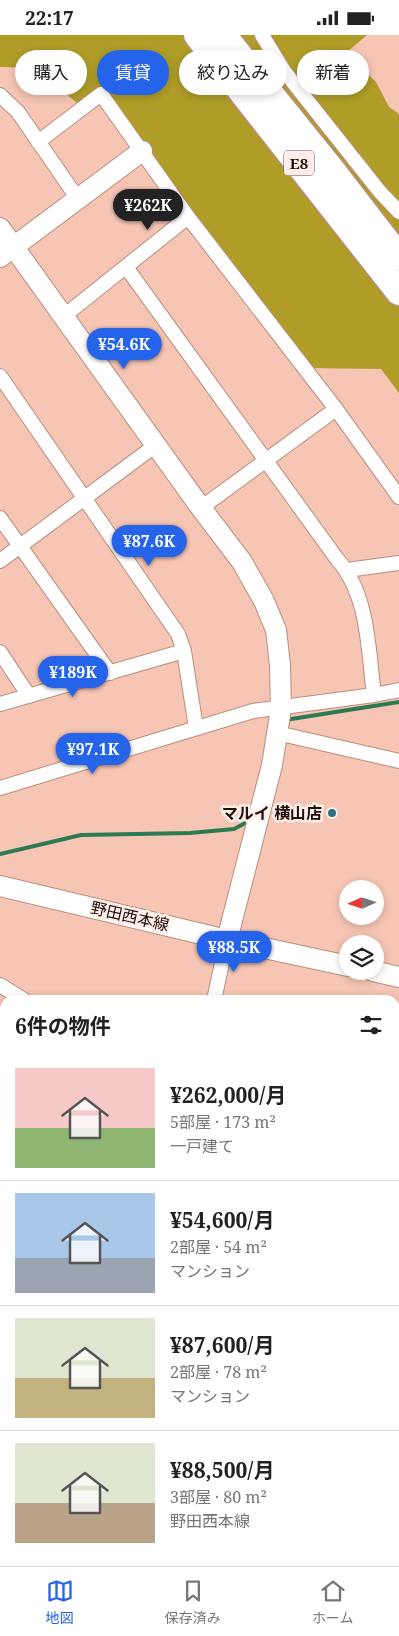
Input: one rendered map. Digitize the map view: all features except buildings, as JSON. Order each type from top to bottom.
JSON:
[{"type":"highway","name":"E8","points":[[197,35],[399,292]]},
{"type":"highway","name":"E8","points":[[223,35],[399,257]]},
{"type":"street","points":[[262,35],[290,78],[380,193],[399,212]]},
{"type":"street","points":[[38,141],[101,94],[188,217],[336,409],[399,497]]},
{"type":"street","points":[[0,95],[18,112],[78,199]]},
{"type":"street","points":[[7,252],[142,151]]},
{"type":"street","points":[[64,316],[188,217]]},
{"type":"street","points":[[0,228],[7,252],[64,316],[201,508],[242,562],[264,601],[276,630],[280,665],[279,720],[272,765],[227,940],[215,995]]},
{"type":"street","points":[[126,267],[337,559],[347,570],[357,591],[364,618],[374,695]]},
{"type":"street","points":[[0,377],[178,634],[184,651],[196,728]]},
{"type":"street","points":[[201,508],[336,409]]},
{"type":"street","points":[[0,561],[156,445]]},
{"type":"street","points":[[0,517],[110,673]]},
{"type":"street","points":[[347,570],[399,563]]},
{"type":"street","points":[[0,704],[184,651]]},
{"type":"street","points":[[0,652],[29,696]]},
{"type":"street","points":[[279,720],[399,690]]},
{"type":"street","points":[[0,788],[253,711],[399,761]]},
{"type":"street","name":"野田西本線","points":[[0,886],[227,940],[339,964]]},
{"type":"street","points":[[384,974],[399,977]]},
{"type":"street","points":[[0,985],[16,995]]},
{"type":"shaded area","points":[[0,35],[367,35],[350,50],[297,50],[297,95],[369,95],[369,75],[376,82],[389,107],[399,114],[399,393],[381,369],[305,368],[102,95],[169,95],[169,50],[97,50],[97,95],[100,95],[83,108],[67,95],[87,95],[87,50],[15,50],[15,67],[0,67]]},
{"type":"waterway","points":[[285,720],[399,702]]},
{"type":"waterway","points":[[0,854],[81,835],[190,833],[234,829],[251,820]]},
{"type":"place","name":"マルイ 横山店","points":[[332,813]]}]
